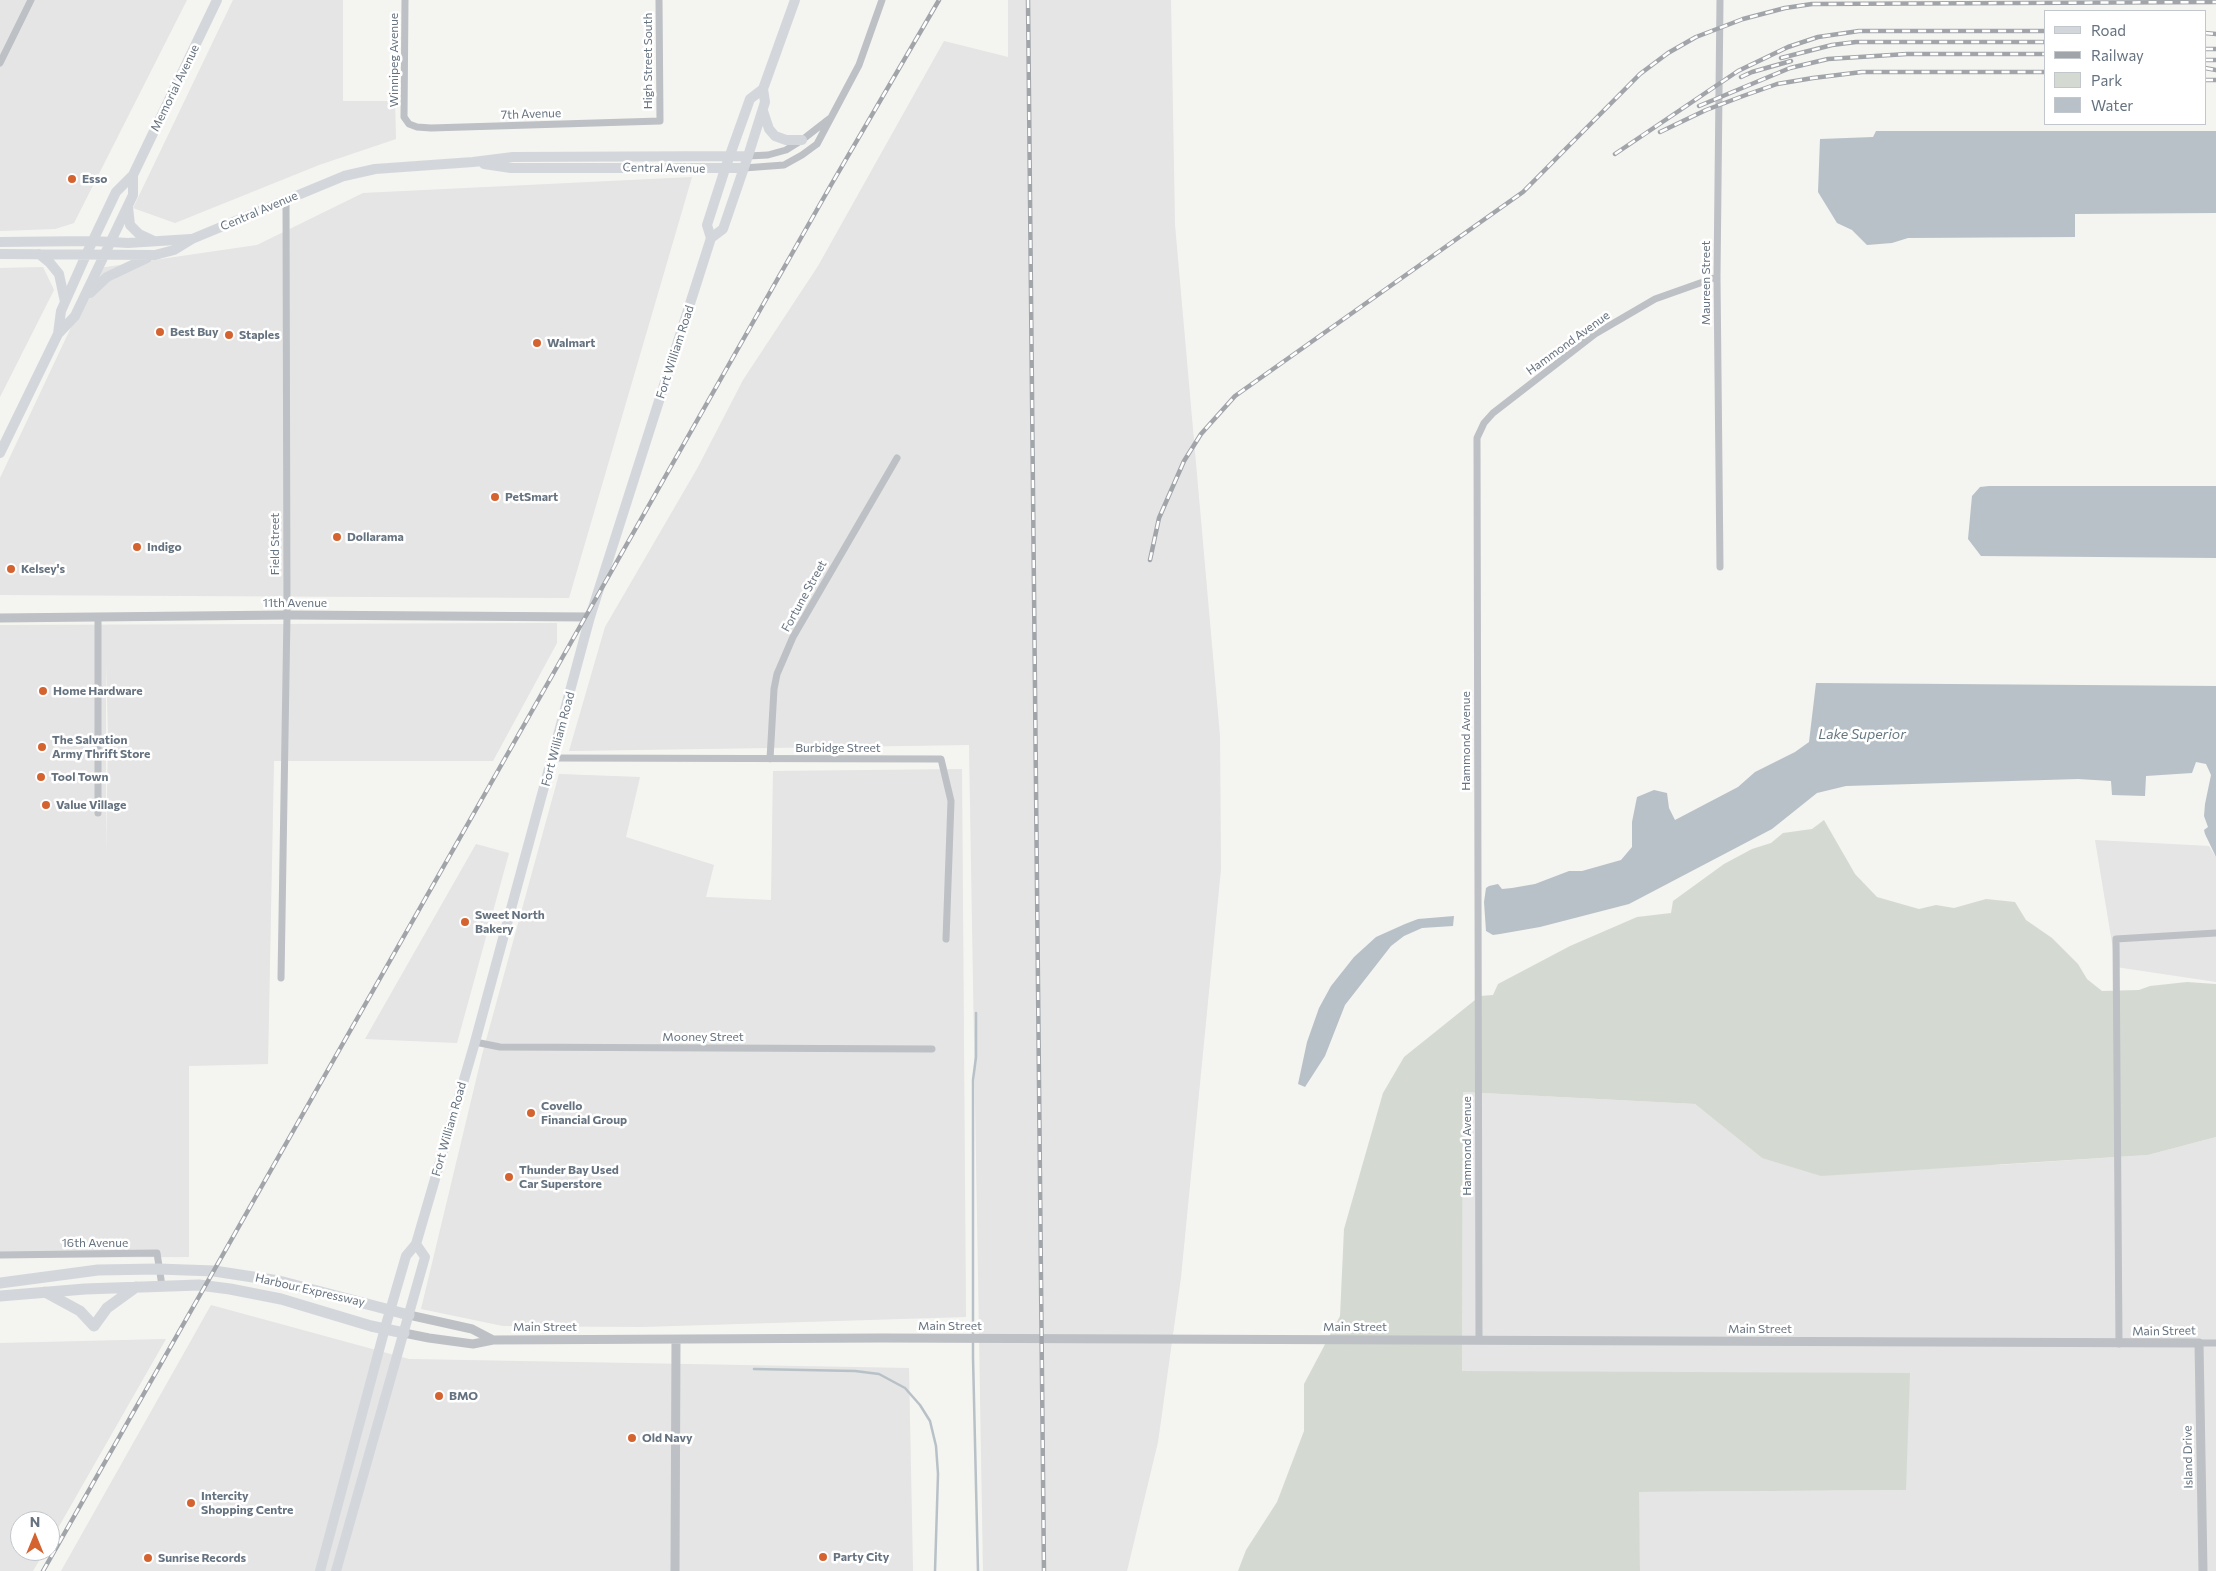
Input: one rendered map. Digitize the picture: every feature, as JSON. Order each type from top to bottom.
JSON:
[{"type":"main road","name":"Memorial Avenue","points":[[58,334],[61,310],[86,255],[116,192],[133,175],[217,0]]},
{"type":"main road","name":"Fort William Road","points":[[711,238],[723,229],[765,102],[763,89],[795,0]]},
{"type":"main road","name":"Fort William Road","points":[[320,1571],[390,1310],[406,1256],[416,1244],[475,1042],[590,617],[711,238],[707,225],[750,99],[763,89]]},
{"type":"main road","points":[[762,110],[768,129],[775,136],[786,140],[802,140]]},
{"type":"main road","name":"Central Avenue","points":[[0,254],[155,255],[174,250],[192,239],[359,171],[512,157],[748,156]]},
{"type":"main road","name":"Central Avenue","points":[[473,162],[511,168],[744,168]]},
{"type":"main road","name":"Memorial Avenue","points":[[0,453],[58,334],[75,316],[111,242],[133,195],[133,175]]},
{"type":"main road","points":[[128,206],[130,225],[139,234],[158,243]]},
{"type":"main road","name":"Central Avenue","points":[[0,242],[93,241],[158,243],[192,239]]},
{"type":"main road","points":[[39,254],[59,274],[65,302]]},
{"type":"main road","points":[[80,306],[95,287],[107,277],[155,255]]},
{"type":"main road","points":[[336,1571],[425,1257],[416,1244]]},
{"type":"main road","name":"Harbour Expressway","points":[[0,1283],[98,1270],[158,1269],[214,1271],[279,1281],[409,1315]]},
{"type":"main road","name":"Harbour Expressway","points":[[0,1296],[45,1292],[199,1285],[281,1299],[404,1333]]},
{"type":"main road","points":[[45,1292],[80,1311],[94,1326],[107,1308],[137,1287]]},
{"type":"street","points":[[0,63],[31,0]]},
{"type":"street","name":"Winnipeg Avenue","points":[[405,0],[404,117],[406,120]]},
{"type":"street","name":"High Street South","points":[[659,0],[660,121]]},
{"type":"street","name":"Central Avenue","points":[[744,168],[784,165],[802,156],[817,144],[859,64],[882,0]]},
{"type":"street","name":"Maureen Street","points":[[1720,0],[1717,277],[1720,567]]},
{"type":"street","name":"Central Avenue","points":[[748,156],[768,155],[786,150],[832,117]]},
{"type":"street","name":"7th Avenue","points":[[406,120],[417,128],[660,121]]},
{"type":"street","name":"Field Street","points":[[281,978],[287,616],[286,200]]},
{"type":"street","name":"Hammond Avenue","points":[[1479,1339],[1477,438],[1484,423],[1493,412],[1595,334],[1655,298],[1717,277]]},
{"type":"street","name":"Fortune Street","points":[[770,759],[774,689],[781,665],[805,616],[897,458]]},
{"type":"street","name":"11th Avenue","points":[[0,618],[287,616],[590,617]]},
{"type":"street","points":[[98,618],[98,812]]},
{"type":"street","name":"Burbidge Street","points":[[553,758],[942,759],[951,802],[946,939]]},
{"type":"street","points":[[2119,1344],[2116,939],[2216,933]]},
{"type":"street","name":"Mooney Street","points":[[475,1042],[500,1047],[932,1049]]},
{"type":"street","name":"16th Avenue","points":[[0,1255],[157,1253],[162,1286]]},
{"type":"street","name":"Main Street","points":[[409,1315],[472,1329],[493,1340]]},
{"type":"street","name":"Main Street","points":[[404,1333],[472,1344],[493,1340],[882,1338],[2216,1343]]},
{"type":"street","points":[[675,1571],[676,1340]]},
{"type":"street","name":"Island Drive","points":[[2199,1343],[2203,1571]]},
{"type":"shaded area","points":[[0,0],[187,0],[74,223],[55,229],[0,231]]},
{"type":"shaded area","points":[[233,0],[343,0],[343,101],[395,101],[396,139],[319,165],[175,223],[133,208]]},
{"type":"shaded area","points":[[1008,0],[1171,0],[1175,225],[1220,736],[1221,869],[1181,1277],[1158,1442],[1127,1571],[983,1571],[969,745],[569,751],[605,627],[698,467],[743,380],[818,266],[944,41],[1008,57]]},
{"type":"shaded area","points":[[692,177],[569,598],[0,595],[0,478],[99,268],[257,245],[363,193]]},
{"type":"shaded area","points":[[43,267],[54,290],[0,397],[0,268]]},
{"type":"shaded area","points":[[557,623],[557,643],[493,761],[274,761],[268,1064],[189,1066],[189,1257],[0,1258],[0,625]],"holes":[[[106,663],[108,735],[106,856]]]},
{"type":"shaded area","points":[[962,769],[966,1317],[641,1327],[503,1326],[421,1309],[482,1055],[559,774],[640,777],[626,837],[714,865],[706,897],[771,900],[773,771]]},
{"type":"shaded area","points":[[2095,840],[2209,846],[2216,857],[2216,982],[2116,967]]},
{"type":"shaded area","points":[[476,844],[509,853],[457,1043],[365,1039]]},
{"type":"shaded area","points":[[1463,1092],[1695,1104],[1762,1158],[1999,1165],[2148,1155],[2216,1137],[2216,1571],[1640,1571],[1638,1492],[1906,1490],[1462,1371]]},
{"type":"shaded area","points":[[211,1305],[409,1359],[909,1368],[913,1571],[61,1571]]},
{"type":"shaded area","points":[[166,1339],[60,1524],[60,1511],[10,1511],[10,1561],[39,1561],[33,1571],[0,1571],[0,1343]]},
{"type":"green space","points":[[1824,820],[1855,874],[1877,897],[1919,909],[1936,905],[1954,908],[1986,899],[2015,902],[2026,920],[2052,938],[2078,964],[2087,979],[2102,991],[2139,990],[2150,986],[2187,982],[2216,984],[2216,1137],[2148,1155],[1821,1176],[1762,1158],[1695,1104],[1463,1092],[1462,1371],[1910,1373],[1906,1490],[1639,1492],[1640,1571],[1238,1571],[1246,1550],[1277,1502],[1304,1431],[1304,1384],[1340,1316],[1344,1229],[1383,1093],[1404,1057],[1480,996],[1493,995],[1498,984],[1570,946],[1637,917],[1671,913],[1673,901],[1724,864],[1752,849],[1771,843],[1783,833],[1812,829]]},
{"type":"water","points":[[1876,131],[2216,131],[2216,213],[2075,214],[2075,237],[1908,238],[1892,243],[1867,245],[1852,230],[1837,223],[1818,192],[1820,139],[1873,137]]},
{"type":"water","points":[[2216,486],[2216,558],[1981,556],[1968,539],[1972,496],[1980,487]]},
{"type":"water","name":"Lake Superior","points":[[1816,683],[2216,686],[2216,857],[2204,830],[2208,827],[2204,816],[2211,775],[2206,764],[2196,762],[2192,773],[2146,776],[2145,796],[2112,795],[2111,781],[2078,779],[1846,786],[1817,793],[1772,829],[1629,904],[1540,927],[1493,935],[1486,931],[1484,902],[1486,888],[1489,886],[1498,884],[1502,889],[1535,884],[1569,871],[1582,871],[1621,860],[1632,847],[1632,822],[1637,797],[1654,790],[1667,793],[1669,808],[1675,820],[1738,787],[1755,772],[1795,752],[1809,742]]},
{"type":"water","points":[[1454,916],[1453,926],[1422,928],[1404,936],[1391,946],[1345,1005],[1325,1056],[1305,1087],[1298,1084],[1307,1042],[1319,1008],[1331,986],[1354,957],[1376,937],[1405,924],[1418,919]]},
{"type":"waterway","points":[[976,1013],[976,1057],[973,1080],[973,1357],[978,1571]]},
{"type":"waterway","points":[[754,1369],[855,1371],[879,1374],[905,1388],[920,1405],[930,1421],[936,1446],[938,1474],[935,1571]]},
{"type":"railway","points":[[43,1571],[831,185],[939,0]]},
{"type":"railway","points":[[1028,0],[1044,1571]]},
{"type":"railway","points":[[1150,560],[1159,518],[1184,461],[1201,434],[1235,396],[1523,192],[1640,74],[1668,53],[1696,37],[1743,19],[1785,8],[1812,4],[2216,2]]},
{"type":"railway","points":[[1615,154],[1738,71],[1788,47],[1818,37],[1859,31],[2044,31]]},
{"type":"railway","points":[[2206,33],[2216,34]]},
{"type":"railway","points":[[1781,58],[1832,45],[1856,42],[2044,42]]},
{"type":"railway","points":[[2206,49],[2216,49]]},
{"type":"railway","points":[[1699,106],[1790,68],[1828,59],[1907,54],[2044,54]]},
{"type":"railway","points":[[2206,60],[2216,60]]},
{"type":"railway","points":[[1741,77],[1791,61]]},
{"type":"railway","points":[[2206,68],[2216,70]]},
{"type":"railway","points":[[1660,132],[1706,110],[1743,96],[1777,84],[1813,78],[1862,72],[2044,72]]},
{"type":"railway","points":[[2206,80],[2216,80]]},
{"type":"place","name":"Esso","points":[[72,179]]},
{"type":"place","name":"Best Buy","points":[[160,332]]},
{"type":"place","name":"Staples","points":[[229,335]]},
{"type":"place","name":"Walmart","points":[[537,343]]},
{"type":"place","name":"PetSmart","points":[[495,497]]},
{"type":"place","name":"Dollarama","points":[[337,537]]},
{"type":"place","name":"Indigo","points":[[137,547]]},
{"type":"place","name":"Kelsey's","points":[[11,569]]},
{"type":"place","name":"Home Hardware","points":[[43,691]]},
{"type":"place","name":"The Salvation Army Thrift Store","points":[[42,747]]},
{"type":"place","name":"Tool Town","points":[[41,777]]},
{"type":"place","name":"Value Village","points":[[46,805]]},
{"type":"place","name":"Sweet North Bakery","points":[[465,922]]},
{"type":"place","name":"Covello Financial Group","points":[[531,1113]]},
{"type":"place","name":"Thunder Bay Used Car Superstore","points":[[509,1177]]},
{"type":"place","name":"BMO","points":[[439,1396]]},
{"type":"place","name":"Old Navy","points":[[632,1438]]},
{"type":"place","name":"Intercity Shopping Centre","points":[[191,1503]]},
{"type":"place","name":"Party City","points":[[823,1557]]},
{"type":"place","name":"Sunrise Records","points":[[148,1558]]}]
